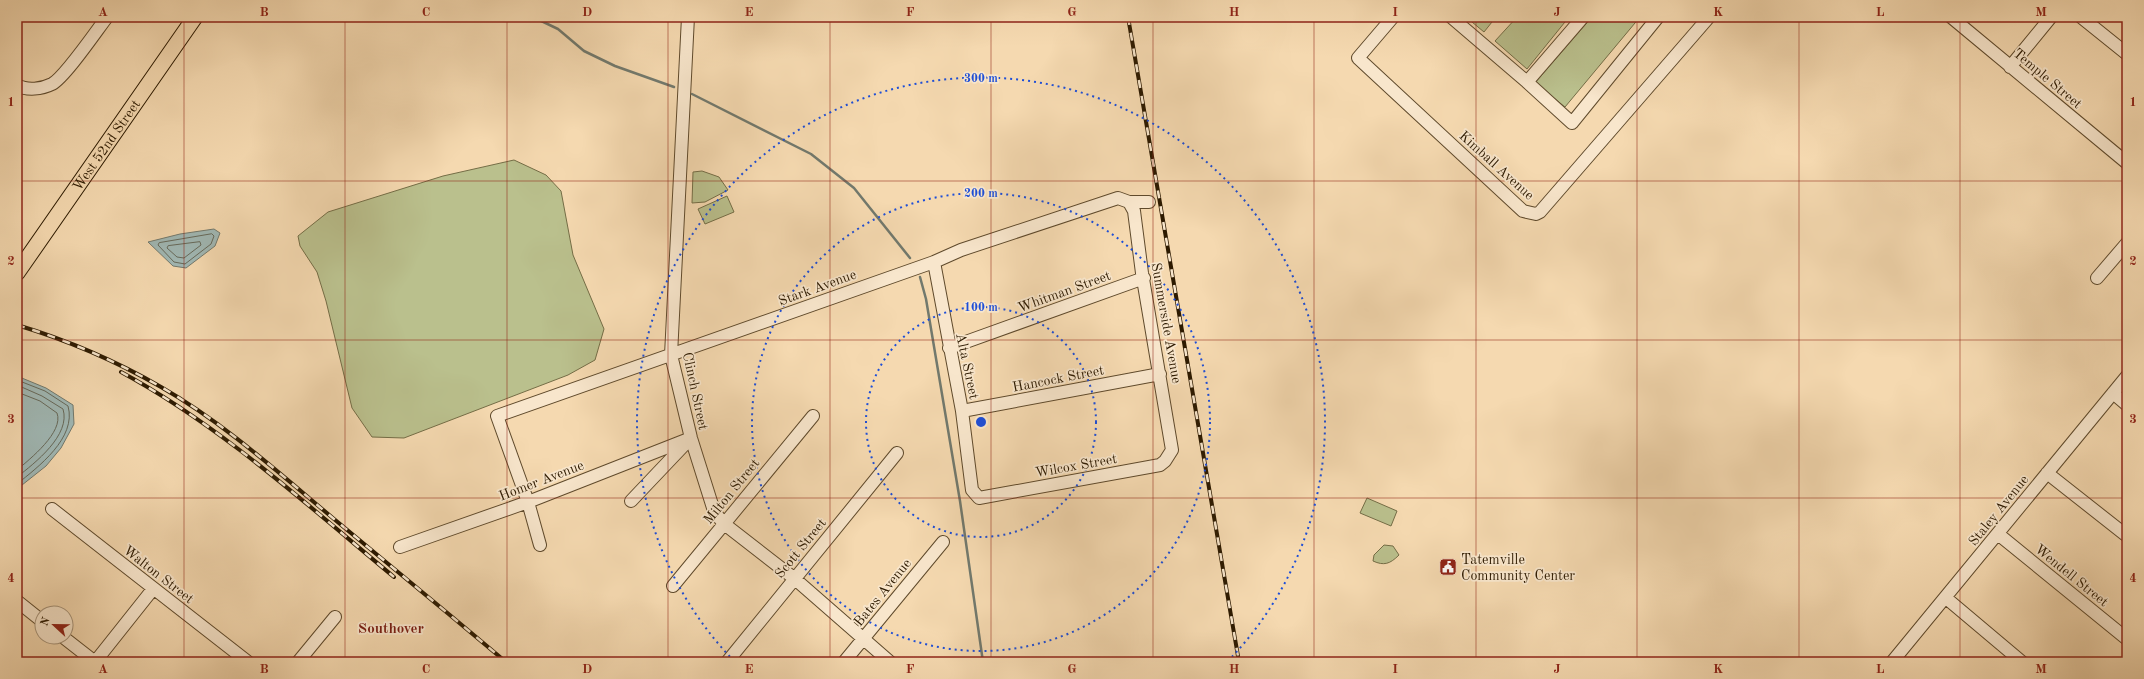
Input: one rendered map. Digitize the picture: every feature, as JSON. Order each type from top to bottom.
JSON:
[{"type":"main road","name":"West 52nd Street","points":[[17,273],[195,17]]},
{"type":"street","points":[[17,85],[21,88],[38,89],[54,83],[75,59],[107,17]]},
{"type":"street","name":"Clinch Street","points":[[688,17],[671,355],[691,438],[714,511],[723,523],[795,579],[890,662]]},
{"type":"street","name":"Kimball Avenue","points":[[1393,17],[1358,58],[1523,211],[1536,214],[1540,212],[1709,17]]},
{"type":"street","points":[[1451,17],[1572,123],[1658,17]]},
{"type":"street","points":[[1527,82],[1583,17]]},
{"type":"street","name":"Temple Street","points":[[1950,17],[2127,163]]},
{"type":"street","points":[[2010,67],[2051,17]]},
{"type":"street","points":[[2081,17],[2127,54]]},
{"type":"street","name":"Stark Avenue","points":[[528,502],[497,416],[934,262],[961,250],[1118,198],[1129,202],[1149,202]]},
{"type":"street","name":"Summerside Avenue","points":[[1129,202],[1134,211],[1172,450]]},
{"type":"street","points":[[2097,278],[2127,244]]},
{"type":"street","name":"Alta Street","points":[[934,262],[962,411],[972,490],[979,498]]},
{"type":"street","name":"Whitman Street","points":[[949,348],[1144,278]]},
{"type":"street","name":"Hancock Street","points":[[962,411],[1160,374]]},
{"type":"street","name":"Staley Avenue","points":[[1892,662],[2127,376]]},
{"type":"street","points":[[2113,393],[2127,405]]},
{"type":"street","name":"Milton Street","points":[[673,586],[723,523],[813,416]]},
{"type":"street","points":[[631,500],[691,438]]},
{"type":"street","name":"Homer Avenue","points":[[400,547],[528,502],[691,438]]},
{"type":"street","name":"Wilcox Street","points":[[979,498],[1160,465],[1165,461],[1172,450]]},
{"type":"street","name":"Scott Street","points":[[727,662],[897,453]]},
{"type":"street","points":[[2046,473],[2127,536]]},
{"type":"street","points":[[528,502],[540,545]]},
{"type":"street","name":"Walton Street","points":[[52,509],[248,662]]},
{"type":"street","name":"Wendell Street","points":[[1998,534],[2127,639]]},
{"type":"street","name":"Bates Avenue","points":[[844,662],[944,542]]},
{"type":"street","points":[[73,645],[95,662],[153,589]]},
{"type":"street","points":[[1946,598],[2022,662]]},
{"type":"street","points":[[17,601],[34,615]]},
{"type":"street","points":[[298,662],[335,617]]},
{"type":"green space","points":[[1466,17],[1496,17],[1484,32]]},
{"type":"green space","points":[[1517,17],[1569,17],[1527,69],[1495,41]]},
{"type":"green space","points":[[1592,17],[1640,17],[1565,107],[1535,83]]},
{"type":"green space","points":[[514,160],[546,175],[561,191],[573,255],[604,329],[595,360],[568,375],[404,438],[372,437],[352,408],[326,301],[317,272],[300,246],[298,236],[328,212],[443,176]]},
{"type":"green space","points":[[702,171],[719,177],[728,190],[705,202],[692,203],[693,172]]},
{"type":"green space","points":[[727,196],[734,212],[705,224],[698,209]]},
{"type":"green space","points":[[1367,498],[1397,511],[1391,526],[1360,513]]},
{"type":"green space","points":[[1384,545],[1393,546],[1399,555],[1393,560],[1384,564],[1373,561],[1374,555]]},
{"type":"water","points":[[214,229],[220,233],[215,246],[186,268],[173,266],[148,242],[180,234]]},
{"type":"water","points":[[17,376],[46,388],[73,405],[74,424],[61,448],[46,466],[17,489]]},
{"type":"waterway","points":[[533,17],[558,29],[584,51],[615,66],[674,87]]},
{"type":"waterway","points":[[692,94],[811,154],[854,188],[910,258]]},
{"type":"waterway","points":[[920,277],[926,299],[960,501],[983,662]]},
{"type":"railway","points":[[1128,17],[1239,662]]},
{"type":"railway","points":[[17,325],[73,344],[109,360],[144,377],[207,416],[272,467],[506,662]]},
{"type":"railway","points":[[121,372],[158,393],[228,441],[295,494],[394,577]]},
{"type":"place","name":"Tatemville Community Center","points":[[1448,567]]},
{"type":"district","name":"Southover","points":[[391,628]]}]
